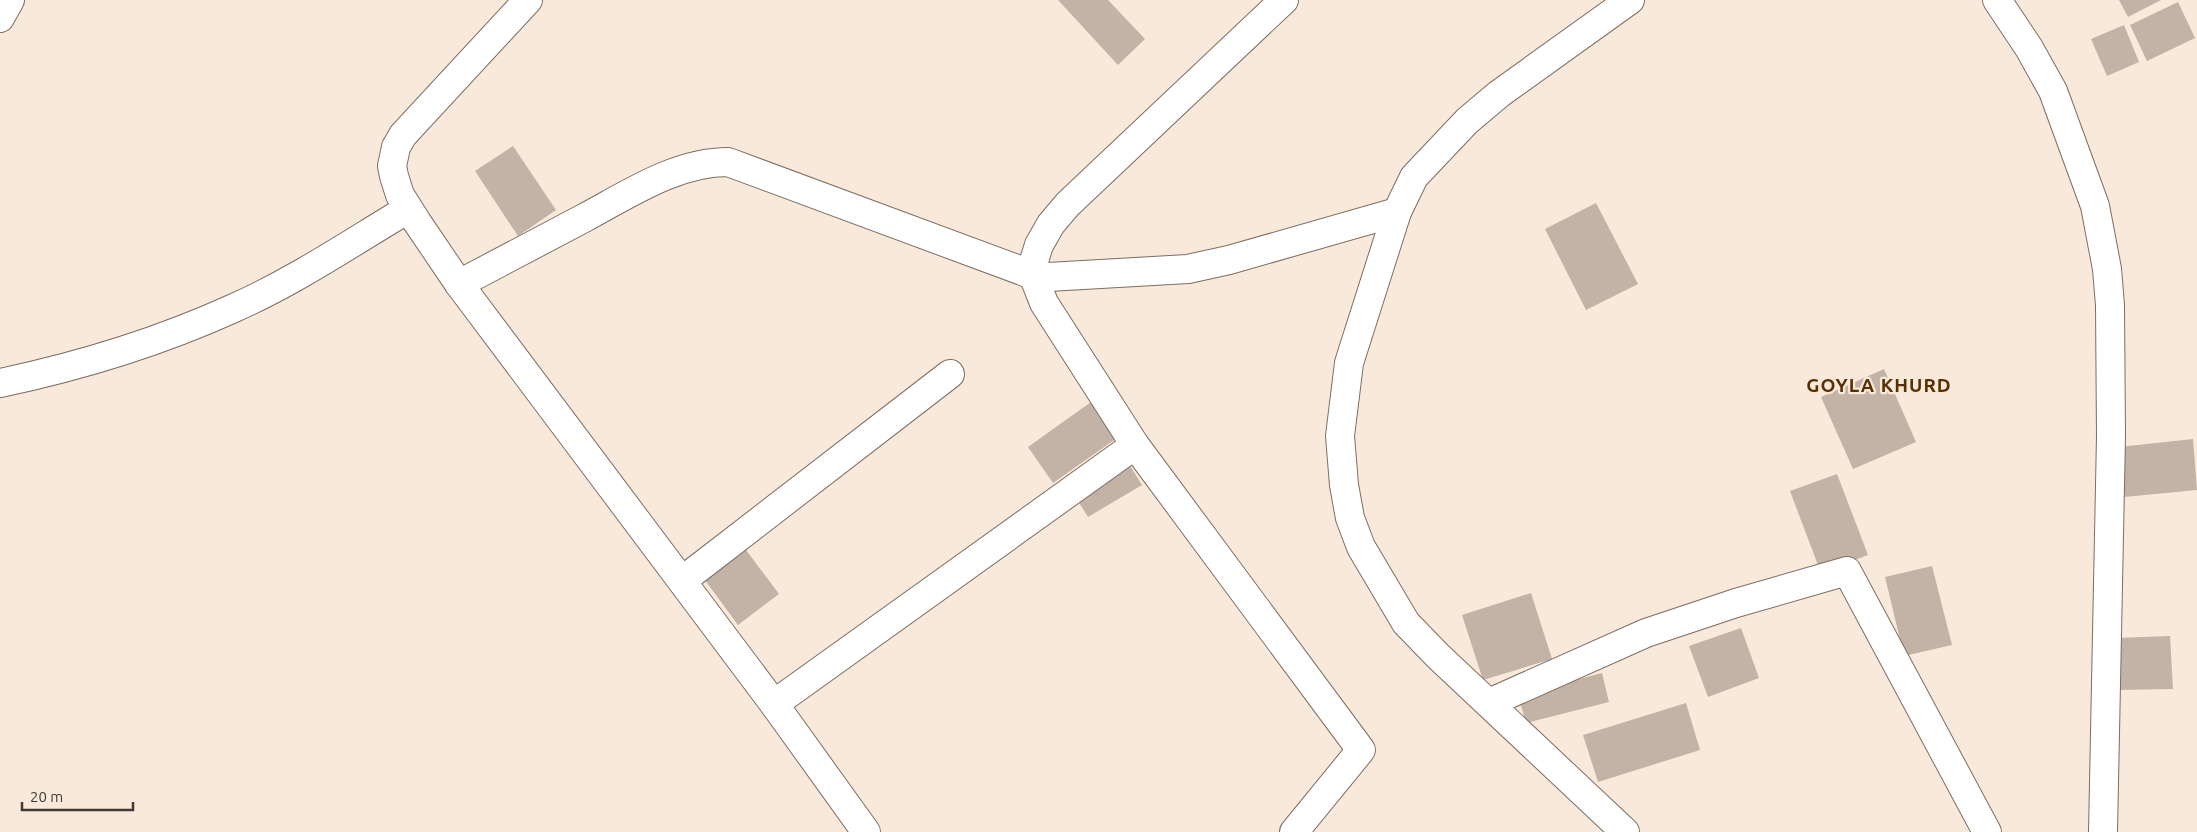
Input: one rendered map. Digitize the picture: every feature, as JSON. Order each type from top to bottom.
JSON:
[{"type":"street","points":[[0,18],[10,0]]},
{"type":"street","points":[[528,0],[403,135],[396,147],[392,166],[400,196],[459,284],[683,580],[866,832]]},
{"type":"street","points":[[1284,0],[1068,204],[1051,224],[1039,245],[1033,275],[1044,303],[1134,445],[1361,750],[1294,832]]},
{"type":"street","points":[[1625,832],[1406,623],[1361,547],[1350,518],[1344,485],[1340,436],[1349,363],[1397,212],[1414,177],[1467,122],[1499,94],[1630,0]]},
{"type":"street","points":[[1996,0],[2029,48],[2053,91],[2095,206],[2108,269],[2111,436],[2103,832]]},
{"type":"street","points":[[459,284],[641,188],[681,170],[714,162],[728,162],[1033,275],[1071,277],[1188,269],[1229,260],[1397,212]]},
{"type":"street","points":[[0,383],[59,371],[137,347],[235,308],[304,272],[408,208]]},
{"type":"street","points":[[683,580],[950,374]]},
{"type":"street","points":[[774,704],[1134,445]]},
{"type":"street","points":[[1489,703],[1646,633],[1736,603],[1847,572],[1987,832]]},
{"type":"building","points":[[1058,0],[1108,0],[1145,39],[1118,65]]},
{"type":"building","points":[[2119,0],[2161,0],[2128,17]]},
{"type":"building","points":[[2178,2],[2195,38],[2147,61],[2130,25]]},
{"type":"building","points":[[2124,25],[2139,62],[2107,76],[2091,39]]},
{"type":"building","points":[[513,146],[556,210],[518,236],[475,171]]},
{"type":"building","points":[[1596,203],[1638,284],[1586,310],[1545,229]]},
{"type":"building","points":[[1884,369],[1916,442],[1853,469],[1821,397]]},
{"type":"building","points":[[1091,402],[1117,438],[1053,483],[1028,447]]},
{"type":"building","points":[[2193,439],[2197,490],[2124,497],[2119,447]]},
{"type":"building","points":[[1127,461],[1142,485],[1088,517],[1073,493]]},
{"type":"building","points":[[1837,474],[1868,555],[1821,573],[1790,491]]},
{"type":"building","points":[[740,542],[779,594],[738,625],[699,572]]},
{"type":"building","points":[[1932,566],[1952,645],[1904,656],[1885,577]]},
{"type":"building","points":[[1531,593],[1552,659],[1483,680],[1462,615]]},
{"type":"building","points":[[1741,628],[1759,678],[1708,697],[1689,646]]},
{"type":"building","points":[[2170,636],[2173,689],[2118,690],[2116,638]]},
{"type":"building","points":[[1602,673],[1609,702],[1526,723],[1518,695]]},
{"type":"building","points":[[1686,703],[1700,750],[1598,782],[1583,735]]},
{"type":"district","name":"GOYLA KHURD","points":[[1879,385]]}]
